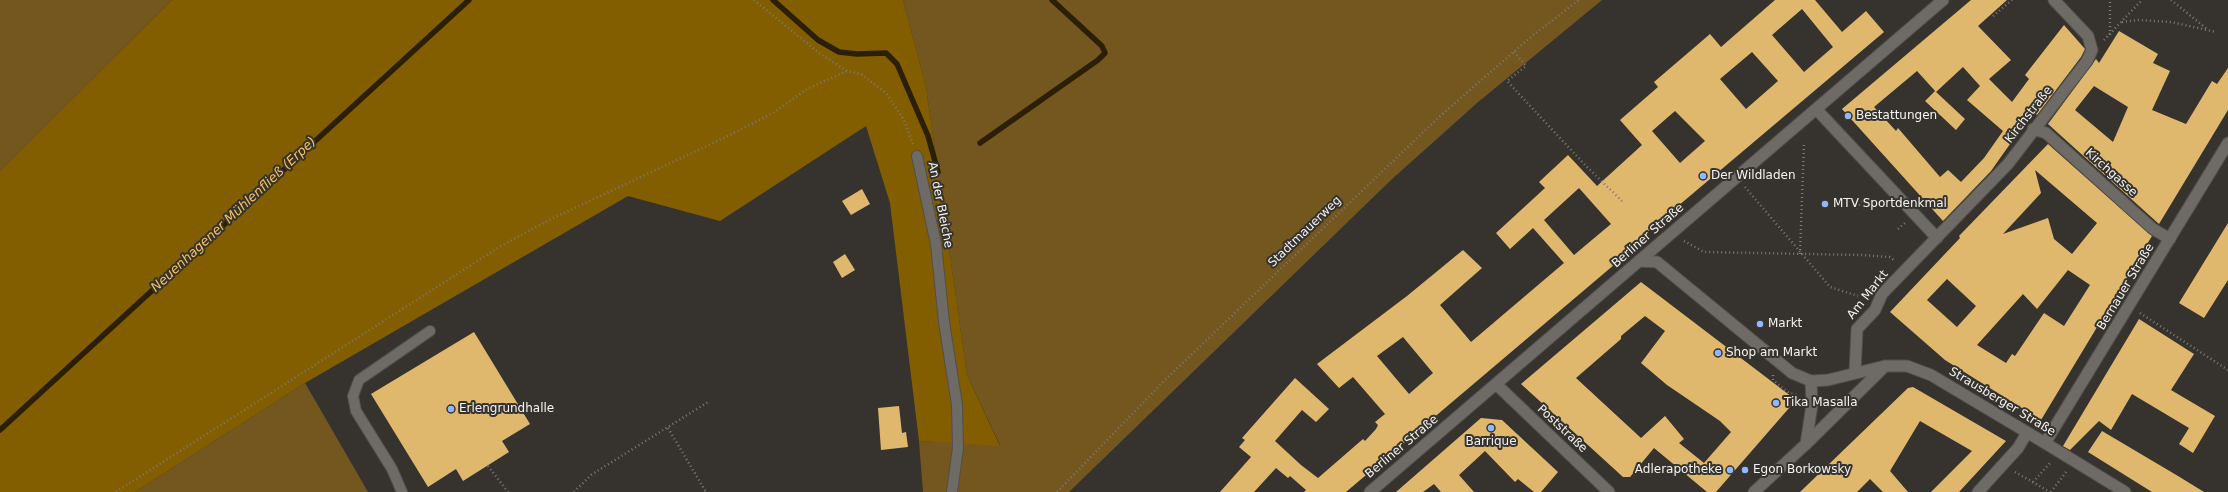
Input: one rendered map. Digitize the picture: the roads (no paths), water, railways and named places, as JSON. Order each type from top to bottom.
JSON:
[{"type":"street","name":"Berliner Straße","points":[[1370,492],[1497,385],[1943,0]]},
{"type":"street","name":"Kirchstraße","points":[[1937,238],[2008,164],[2033,129],[2076,76],[2092,50],[2088,36],[2054,0]]},
{"type":"street","points":[[1817,110],[1937,238]]},
{"type":"street","name":"Kirchgasse","points":[[2033,129],[2046,133],[2153,229],[2170,239]]},
{"type":"street","name":"Bernauer Straße","points":[[2045,443],[2130,306],[2228,143]]},
{"type":"street","name":"Am Markt","points":[[1855,372],[1857,329],[1874,310],[1882,294],[1937,238]]},
{"type":"street","points":[[1639,261],[1657,262],[1792,373],[1811,381],[1828,380],[1855,372]]},
{"type":"street","points":[[1754,492],[1806,444],[1885,366]]},
{"type":"street","name":"Strausberger Straße","points":[[1855,372],[1885,366],[1907,366],[1931,375],[2125,492]]},
{"type":"street","points":[[1806,444],[1812,404],[1811,381]]},
{"type":"street","name":"Poststraße","points":[[1497,385],[1609,492]]},
{"type":"street","points":[[1978,492],[2018,448],[2027,433]]},
{"type":"lane","name":"An der Bleiche","points":[[917,156],[936,244],[944,322],[957,405],[958,448],[952,492]]},
{"type":"lane","points":[[402,492],[392,469],[356,412],[353,396],[359,380],[430,331]]},
{"type":"waterway","name":"Neuenhagener Mühlenfließ (Erpe)","points":[[0,430],[469,0]]},
{"type":"waterway","points":[[773,0],[818,40],[839,52],[857,54],[886,53],[897,64],[928,136],[938,172]]},
{"type":"waterway","points":[[980,143],[1098,60],[1105,53],[1102,46],[1052,0]]},
{"type":"place","name":"Bestattungen","points":[[1848,116]]},
{"type":"place","name":"Der Wildladen","points":[[1703,176]]},
{"type":"place","name":"MTV Sportdenkmal","points":[[1825,204]]},
{"type":"place","name":"Markt","points":[[1760,324]]},
{"type":"place","name":"Shop am Markt","points":[[1718,353]]},
{"type":"place","name":"Tika Masalla","points":[[1776,403]]},
{"type":"place","name":"Erlengrundhalle","points":[[451,409]]},
{"type":"place","name":"Barrique","points":[[1491,428]]},
{"type":"place","name":"Adlerapotheke","points":[[1730,470]]},
{"type":"place","name":"Egon Borkowsky","points":[[1745,470]]}]
